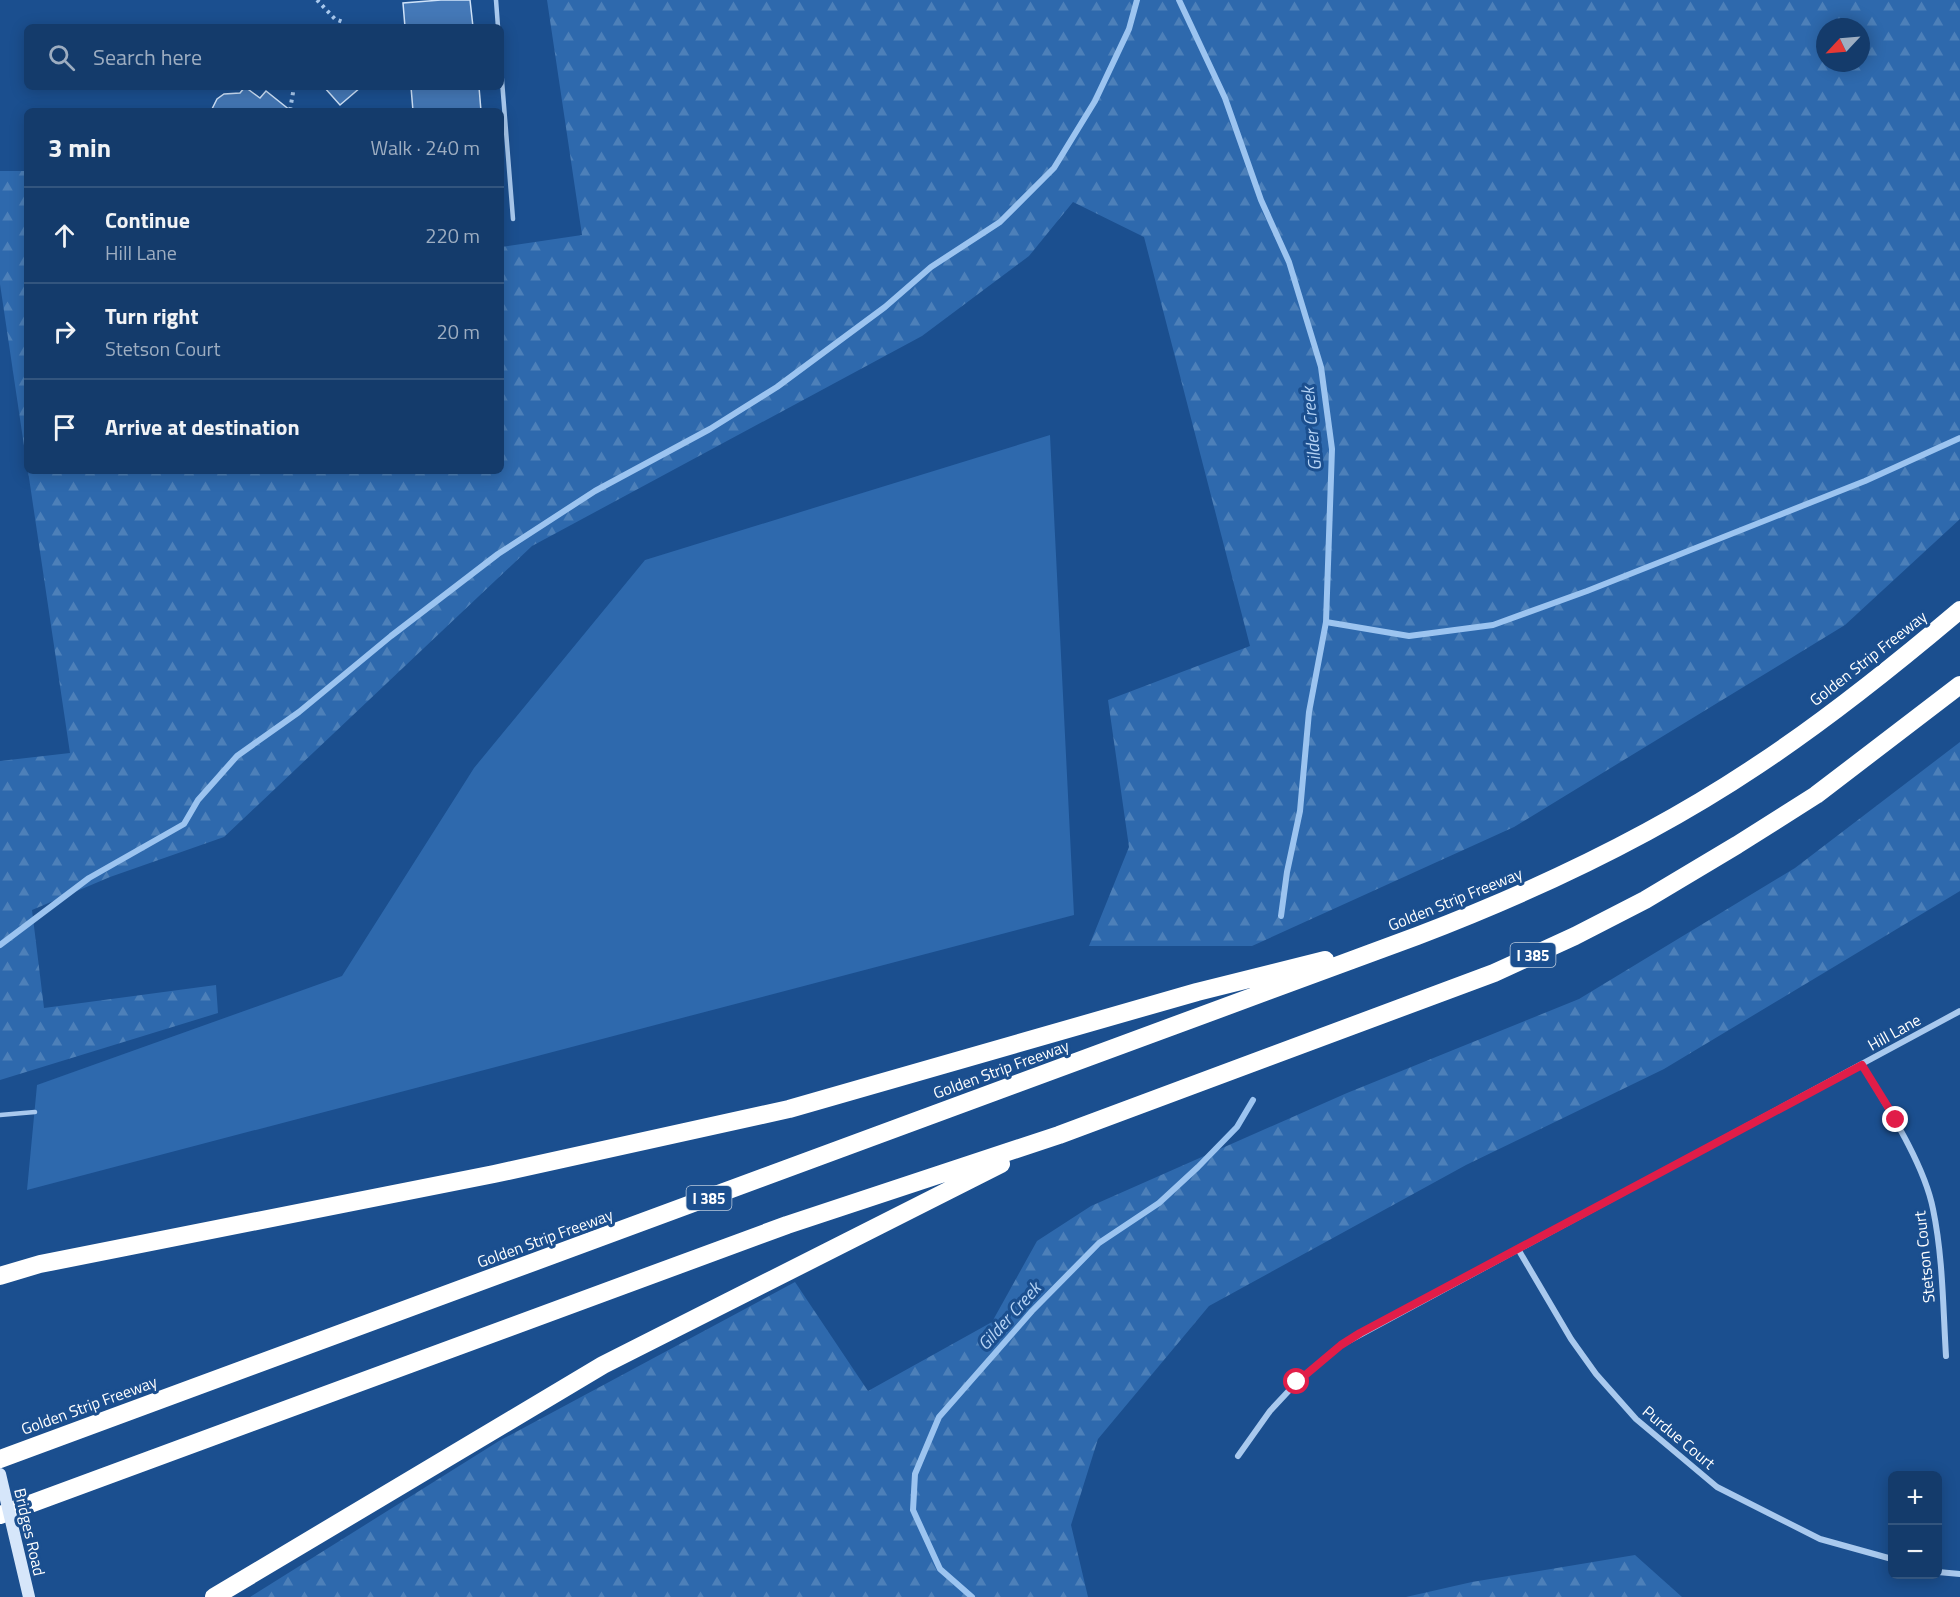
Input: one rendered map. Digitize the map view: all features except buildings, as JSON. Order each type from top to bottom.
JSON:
[{"type":"highway","name":"Golden Strip Freeway","points":[[0,1459],[1417,936],[1562,876],[1704,799],[1758,766],[1847,701],[1960,610]]},
{"type":"highway","name":"I 385","points":[[0,1515],[787,1225],[1059,1135],[1494,973],[1575,936],[1645,900],[1816,795],[1960,685]]},
{"type":"highway","points":[[0,1276],[40,1264],[494,1174],[789,1109],[1197,992],[1417,936]]},
{"type":"highway","points":[[214,1597],[603,1365],[1059,1135]]},
{"type":"main road","name":"Bridges Road","points":[[0,1474],[28,1597]]},
{"type":"street","name":"Hill Lane","points":[[1238,1456],[1270,1411],[1297,1382],[1341,1345],[1960,1011]]},
{"type":"street","name":"Stetson Court","points":[[1862,1065],[1896,1120],[1933,1207],[1946,1356]]},
{"type":"street","name":"Purdue Court","points":[[1518,1249],[1571,1339],[1596,1374],[1636,1419],[1717,1487],[1820,1539],[1888,1558]]},
{"type":"street","points":[[1942,1572],[1960,1574]]},
{"type":"lane","points":[[496,0],[498,24]]},
{"type":"lane","points":[[503,90],[513,219]]},
{"type":"lane","points":[[0,1115],[35,1112]]},
{"type":"path","points":[[317,0],[335,19],[343,24]]},
{"type":"path","points":[[290,108],[293,90]]},
{"type":"green space","points":[[547,0],[1960,0],[1960,519],[1845,625],[1514,827],[1252,946],[1089,946],[1129,847],[1108,700],[1250,646],[1144,237],[1073,202],[1029,256],[922,336],[532,546],[224,837],[110,877],[32,910],[44,1008],[216,985],[218,1013],[0,1080],[0,761],[70,753],[28,474],[504,474],[504,247],[582,235]]},
{"type":"green space","points":[[0,171],[24,171],[24,446],[0,284]]},
{"type":"green space","points":[[1050,435],[1074,915],[27,1190],[37,1085],[342,976],[474,768],[645,560]]},
{"type":"green space","points":[[1960,742],[1960,891],[1664,1069],[1466,1165],[1209,1306],[1098,1439],[1071,1525],[1088,1597],[250,1597],[499,1441],[795,1282],[868,1391],[992,1322],[1037,1241],[1091,1206],[1347,1093],[1579,999],[1795,868]]},
{"type":"green space","points":[[1635,1555],[1682,1597],[1406,1597],[1472,1582]]},
{"type":"waterway","points":[[0,945],[89,878],[184,824],[198,800],[237,756],[299,712],[391,636],[498,554],[595,491],[710,429],[777,387],[885,307],[931,267],[1000,222],[1054,168],[1095,101],[1129,29],[1137,0]]},
{"type":"waterway","name":"Gilder Creek","points":[[1179,0],[1225,98],[1261,200],[1289,262],[1321,367],[1332,449],[1326,622],[1309,712],[1300,811],[1287,872],[1281,916]]},
{"type":"waterway","points":[[1326,622],[1409,636],[1493,625],[1587,591],[1865,481],[1960,438]]},
{"type":"waterway","name":"Gilder Creek","points":[[972,1597],[940,1569],[913,1510],[915,1474],[939,1417],[1032,1311],[1099,1243],[1159,1203],[1198,1167],[1237,1127],[1253,1100]]},
{"type":"route","points":[[1297,1382],[1341,1345],[1360,1333],[1862,1065],[1896,1120]]}]
